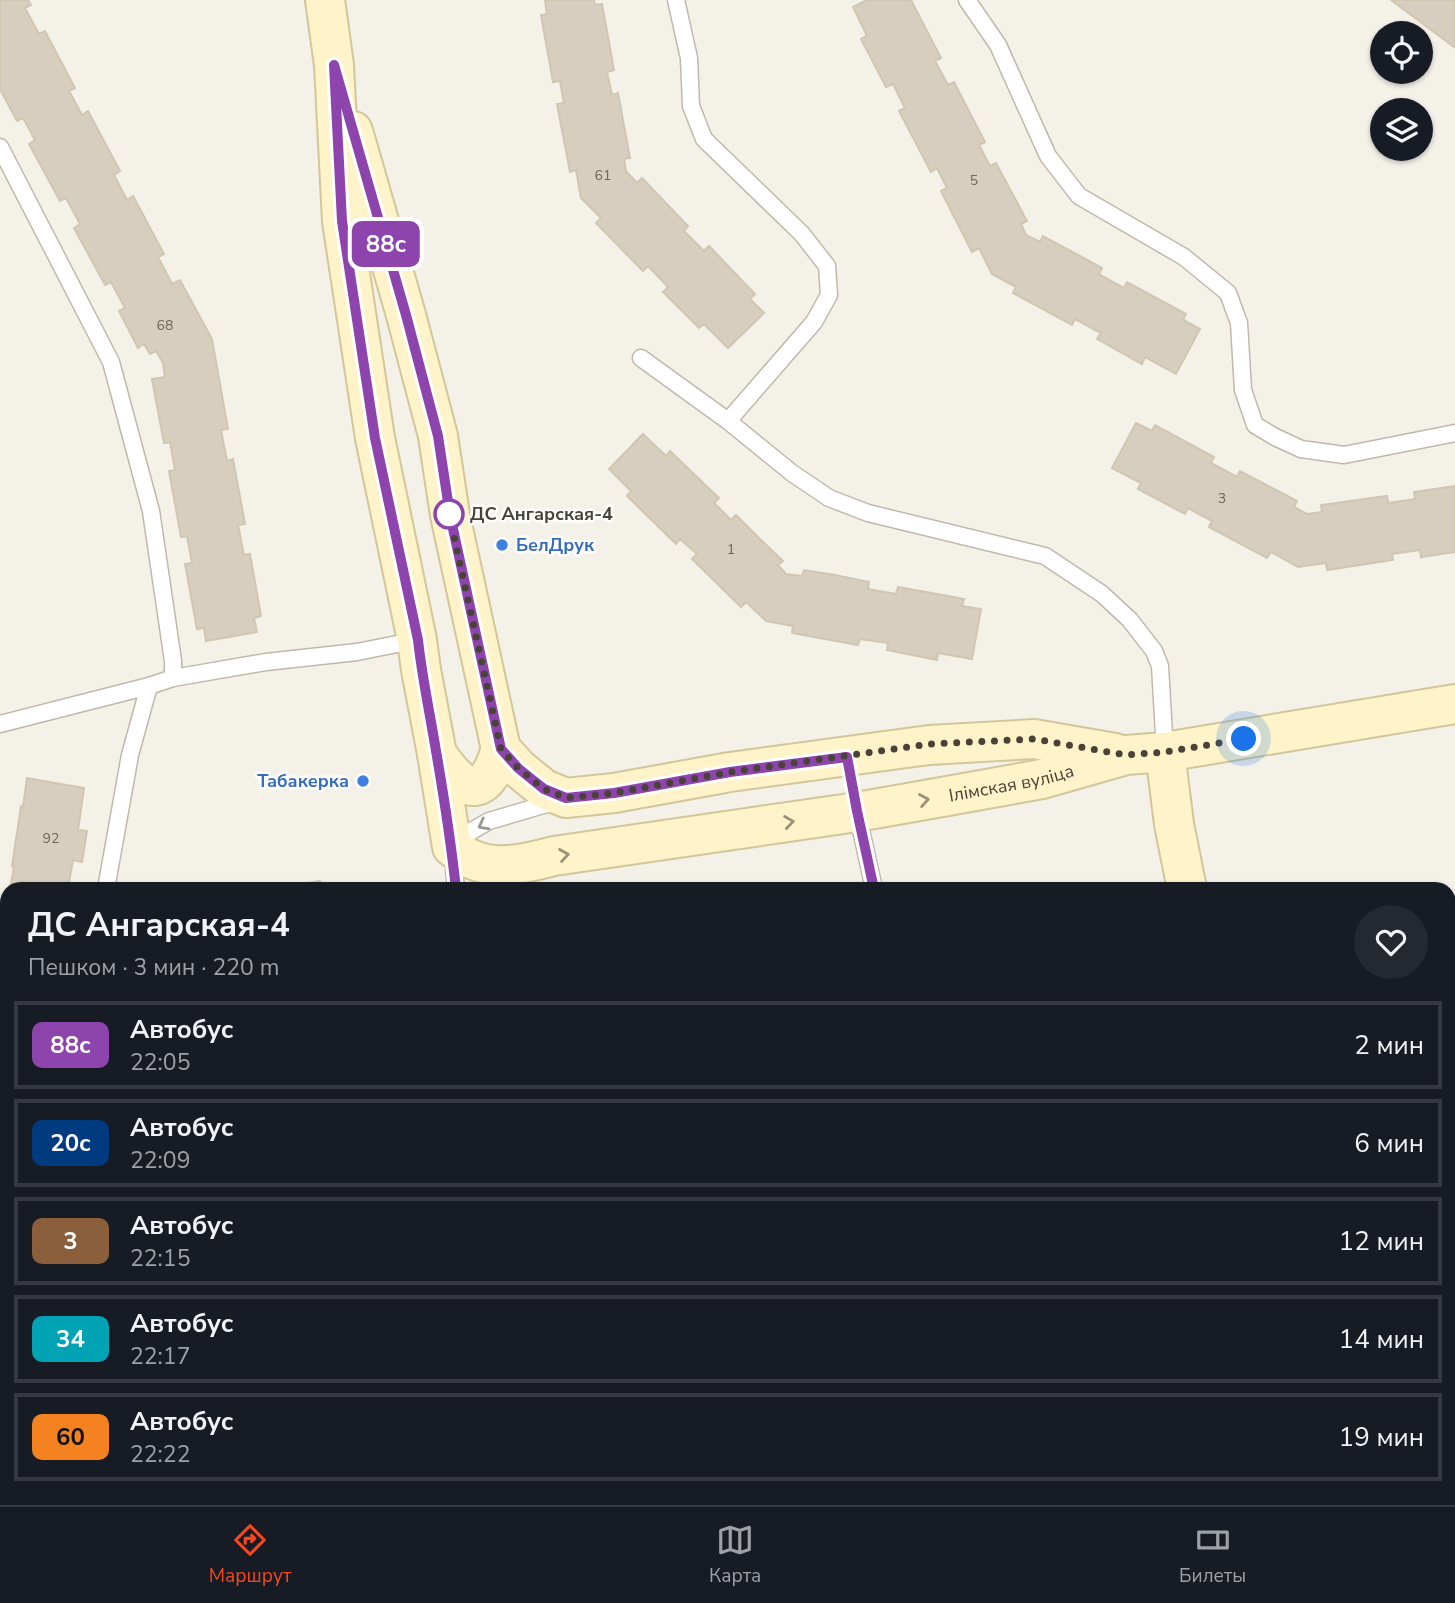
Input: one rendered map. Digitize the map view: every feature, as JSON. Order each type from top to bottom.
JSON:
[{"type":"main road","points":[[325,0],[334,65],[342,221],[375,438],[418,640],[452,847]]},
{"type":"main road","points":[[334,65],[438,436],[450,515],[501,749],[518,768],[544,789],[566,798],[614,793],[730,772],[929,744],[1034,739],[1126,755]]},
{"type":"main road","points":[[375,438],[395,411],[409,410],[423,419],[438,436]]},
{"type":"main road","name":"Ілімская вуліца","points":[[452,847],[472,860],[492,864],[511,873],[554,856],[857,811],[1042,779],[1126,755],[1165,752],[1455,704]]},
{"type":"main road","points":[[437,754],[453,776],[461,783],[471,786],[481,784],[489,777],[501,749]]},
{"type":"main road","points":[[1165,752],[1174,824],[1186,882]]},
{"type":"main road","points":[[847,757],[857,811]]},
{"type":"lane","points":[[676,0],[689,58],[691,106],[704,139],[802,234],[827,266],[829,295],[814,322],[729,421]]},
{"type":"lane","points":[[967,0],[998,45],[1048,156],[1079,196],[1184,257],[1227,293],[1239,323],[1242,390],[1255,425],[1301,449],[1344,455],[1455,433]]},
{"type":"lane","points":[[0,146],[111,362],[150,511],[173,661],[173,678]]},
{"type":"lane","points":[[641,358],[829,498],[868,513],[1045,556],[1102,594],[1130,620],[1153,651],[1160,666],[1165,752]]},
{"type":"lane","points":[[0,724],[173,678],[266,662],[357,652],[418,640]]},
{"type":"lane","points":[[107,882],[130,755],[149,686]]},
{"type":"lane","points":[[455,882],[452,847],[468,833],[489,821],[566,798]]},
{"type":"lane","points":[[857,811],[872,882]]},
{"type":"building","points":[[0,0],[28,0],[31,5],[25,8],[39,34],[45,31],[75,88],[69,91],[82,115],[88,111],[120,171],[114,175],[127,200],[133,196],[164,254],[158,257],[172,284],[180,280],[212,339],[228,429],[221,430],[227,461],[233,459],[245,524],[238,525],[244,555],[250,554],[261,616],[254,618],[257,632],[206,641],[204,628],[197,629],[185,564],[192,563],[187,536],[181,537],[169,471],[175,470],[170,442],[164,443],[152,379],[165,377],[163,363],[156,351],[150,354],[144,344],[138,348],[119,311],[125,308],[111,282],[105,285],[74,228],[80,224],[66,198],[60,201],[29,144],[35,140],[23,118],[17,121],[0,89]]},
{"type":"building","points":[[545,0],[594,0],[595,5],[602,4],[614,70],[607,72],[612,95],[618,93],[630,158],[624,159],[626,171],[637,183],[642,178],[688,226],[684,231],[704,251],[709,246],[755,294],[750,299],[764,313],[728,348],[704,324],[699,328],[663,292],[668,287],[648,266],[643,271],[596,223],[601,218],[581,198],[576,170],[570,172],[557,104],[564,103],[560,81],[553,82],[541,15],[547,14]]},
{"type":"building","points":[[867,0],[911,0],[941,58],[935,61],[948,85],[954,82],[985,142],[979,145],[990,166],[996,163],[1027,221],[1021,224],[1026,235],[1040,242],[1043,236],[1102,268],[1099,274],[1124,288],[1127,282],[1186,314],[1183,320],[1200,329],[1176,374],[1145,357],[1142,364],[1097,339],[1101,333],[1075,319],[1072,325],[1013,293],[1016,287],[992,274],[979,248],[972,252],[941,191],[947,188],[937,168],[931,172],[899,111],[905,108],[893,84],[886,87],[861,39],[867,36],[853,7]]},
{"type":"building","points":[[1391,0],[1455,0],[1454,47],[1433,31],[1433,21],[1419,21]]},
{"type":"building","points":[[1136,423],[1152,431],[1155,425],[1214,457],[1211,463],[1237,477],[1240,471],[1297,501],[1294,507],[1307,514],[1322,512],[1321,505],[1387,496],[1388,503],[1415,499],[1414,492],[1455,486],[1455,552],[1421,557],[1420,550],[1392,554],[1393,560],[1327,570],[1326,563],[1298,567],[1271,552],[1267,558],[1209,527],[1212,521],[1188,508],[1185,514],[1138,489],[1141,483],[1112,468]]},
{"type":"building","points":[[643,434],[666,456],[670,451],[719,498],[714,503],[731,520],[736,515],[783,561],[778,565],[786,574],[802,576],[804,570],[835,575],[869,582],[868,589],[896,594],[898,587],[964,599],[962,606],[981,609],[972,659],[938,653],[937,660],[887,650],[888,643],[860,639],[858,645],[792,633],[793,626],[766,621],[746,602],[741,607],[692,559],[697,554],[680,539],[676,544],[627,496],[631,491],[609,469]]},
{"type":"building","points":[[27,778],[84,788],[78,830],[87,831],[82,862],[73,860],[69,882],[11,882],[21,806],[23,807]]},
{"type":"bus line","name":"88с","points":[[455,882],[418,640],[375,438],[342,221],[334,65],[438,436],[450,515],[501,749],[518,768],[544,789],[566,798],[847,757],[873,882]]},
{"type":"place","name":"ДС Ангарская-4","points":[[449,514]]},
{"type":"place","name":"БелДрук","points":[[502,545]]},
{"type":"place","name":"Табакерка","points":[[363,781]]},
{"type":"route","points":[[449,514],[501,749],[518,768],[544,789],[566,798],[614,793],[730,772],[929,744],[1034,739],[1126,755],[1165,752],[1244,739]]}]
